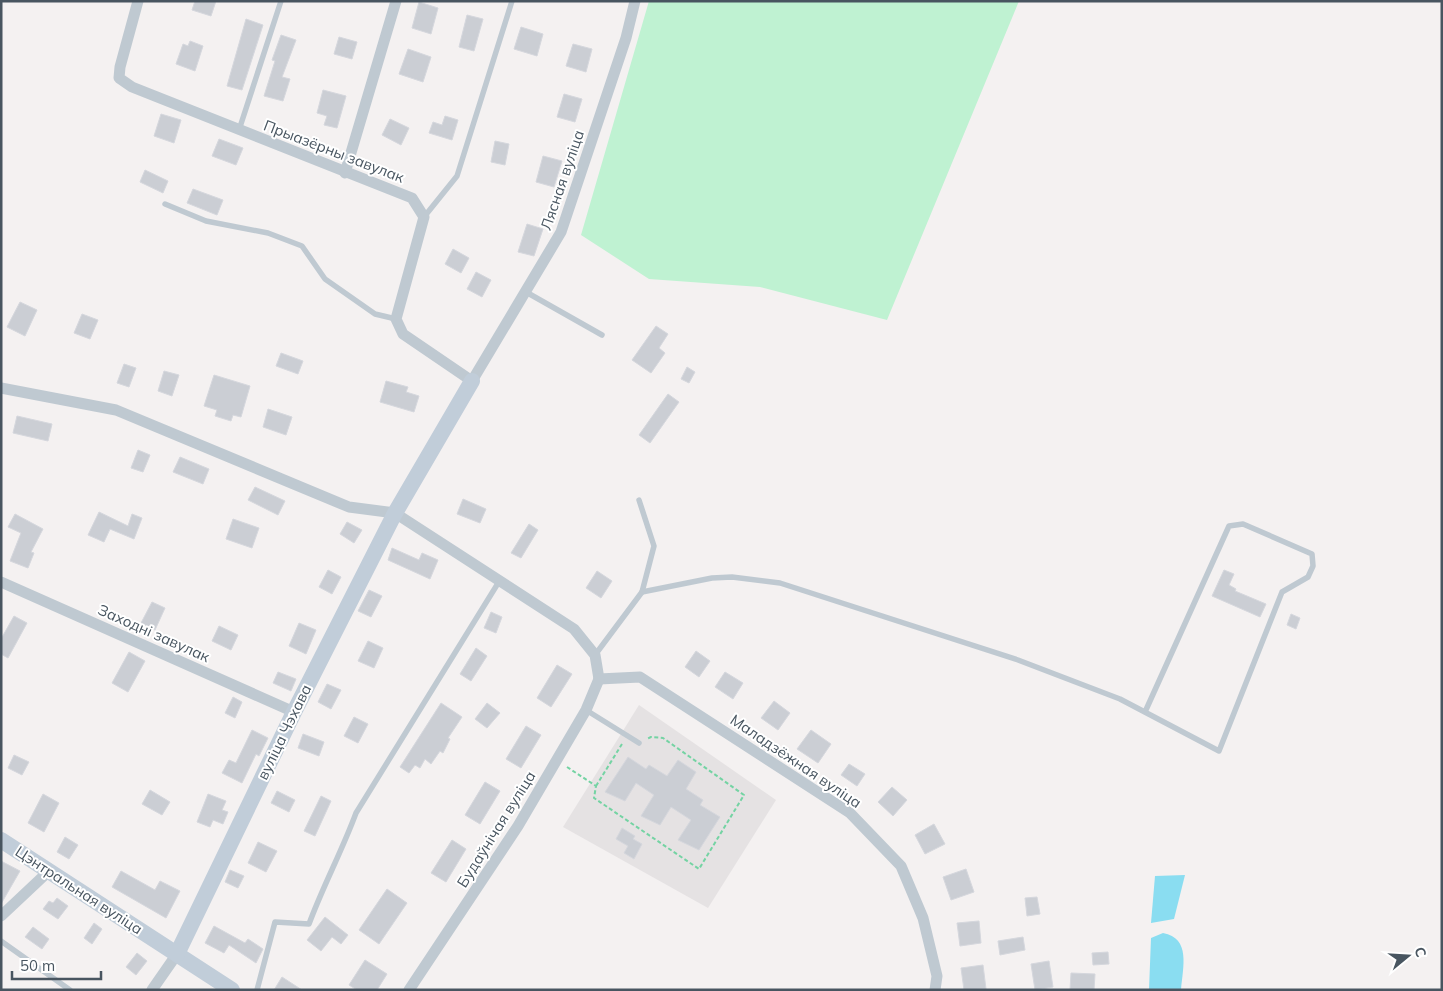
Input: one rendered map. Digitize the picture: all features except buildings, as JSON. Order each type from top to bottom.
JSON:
[{"type":"street","name":"Прыазёрны завулак","points":[[138,1],[120,66],[119,78],[132,87],[412,198],[424,217]]},
{"type":"street","points":[[346,173],[396,1]]},
{"type":"street","name":"Лясная вуліца","points":[[472,380],[562,232],[626,38],[635,1]]},
{"type":"street","points":[[424,217],[396,319],[403,334],[472,380]]},
{"type":"street","name":"вуліца Чэхава","points":[[177,954],[294,712],[395,513],[472,380]]},
{"type":"street","points":[[1,388],[116,410],[349,507],[395,513],[574,629],[595,655],[599,679]]},
{"type":"street","name":"Заходні завулак","points":[[1,582],[294,712]]},
{"type":"street","name":"Маладзёжная вуліца","points":[[599,679],[640,677],[850,813],[901,866],[923,918],[936,976],[935,990]]},
{"type":"street","name":"Будаўнічая вуліца","points":[[409,990],[518,826],[586,710],[599,679]]},
{"type":"street","name":"Цэнтральная вуліца","points":[[1,840],[50,870],[232,990]]},
{"type":"street","points":[[1,916],[50,870]]},
{"type":"street","points":[[152,990],[177,954]]},
{"type":"lane","points":[[239,130],[281,1]]},
{"type":"lane","points":[[424,217],[457,176],[512,1]]},
{"type":"lane","points":[[164,204],[206,221],[268,233],[302,246],[325,279],[375,314],[396,319]]},
{"type":"lane","points":[[526,292],[602,334]]},
{"type":"lane","points":[[595,655],[642,592],[654,546],[639,500]]},
{"type":"lane","points":[[642,592],[712,578],[732,577],[780,583],[1018,660],[1120,699],[1219,751],[1282,592],[1308,577],[1313,566],[1312,554],[1243,524],[1230,526],[1145,712]]},
{"type":"lane","points":[[257,990],[275,922],[309,924],[322,889],[345,844],[356,813],[500,580]]},
{"type":"lane","points":[[586,710],[639,743]]},
{"type":"lane","points":[[1,941],[70,990]]},
{"type":"path","points":[[627,735],[596,786],[594,798],[699,868],[744,795],[663,738],[651,737],[639,743]]},
{"type":"path","points":[[556,760],[596,786]]},
{"type":"shaded area","points":[[639,705],[776,800],[708,908],[563,827]]},
{"type":"green space","points":[[649,1],[1019,1],[887,320],[760,287],[649,279],[581,235]]},
{"type":"water","points":[[1185,875],[1174,919],[1151,923],[1155,876]]},
{"type":"water","points":[[1163,933],[1172,936],[1182,947],[1184,963],[1181,990],[1149,990],[1151,938]]}]
